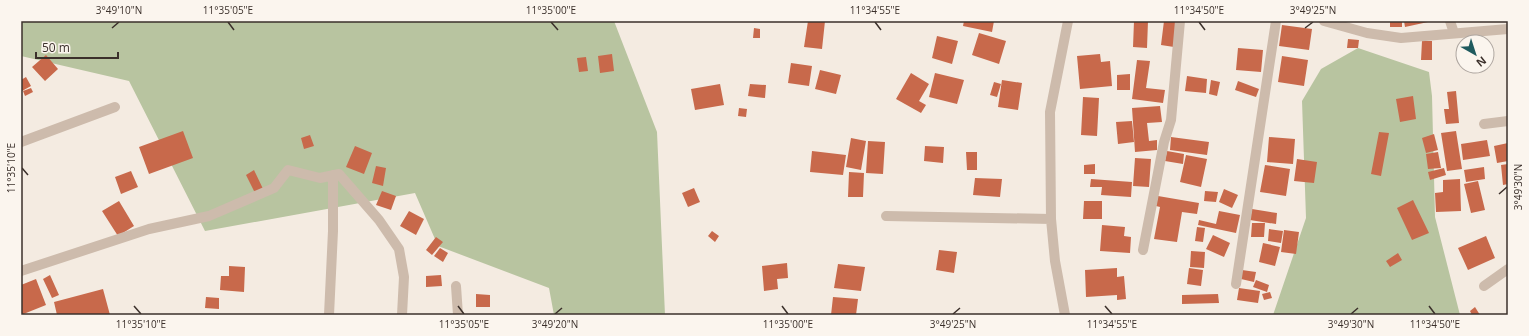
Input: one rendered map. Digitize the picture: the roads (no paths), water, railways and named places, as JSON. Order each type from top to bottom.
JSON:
[{"type":"street","points":[[1063,315],[1055,261],[1051,219],[1050,112],[1068,21]]},
{"type":"street","points":[[1143,250],[1164,142],[1171,120],[1180,21]]},
{"type":"street","points":[[1236,284],[1276,21]]},
{"type":"street","points":[[1324,21],[1367,33],[1401,38],[1508,29]]},
{"type":"street","points":[[1450,21],[1454,33]]},
{"type":"street","points":[[21,142],[115,107]]},
{"type":"street","points":[[1484,124],[1508,121]]},
{"type":"street","points":[[21,271],[148,229],[209,216],[274,188],[288,170],[320,178],[339,174],[379,220],[399,249],[404,277],[402,315]]},
{"type":"street","points":[[328,315],[333,231],[333,175]]},
{"type":"street","points":[[886,216],[1051,219]]},
{"type":"street","points":[[1484,286],[1508,269]]},
{"type":"street","points":[[456,286],[458,315]]}]
